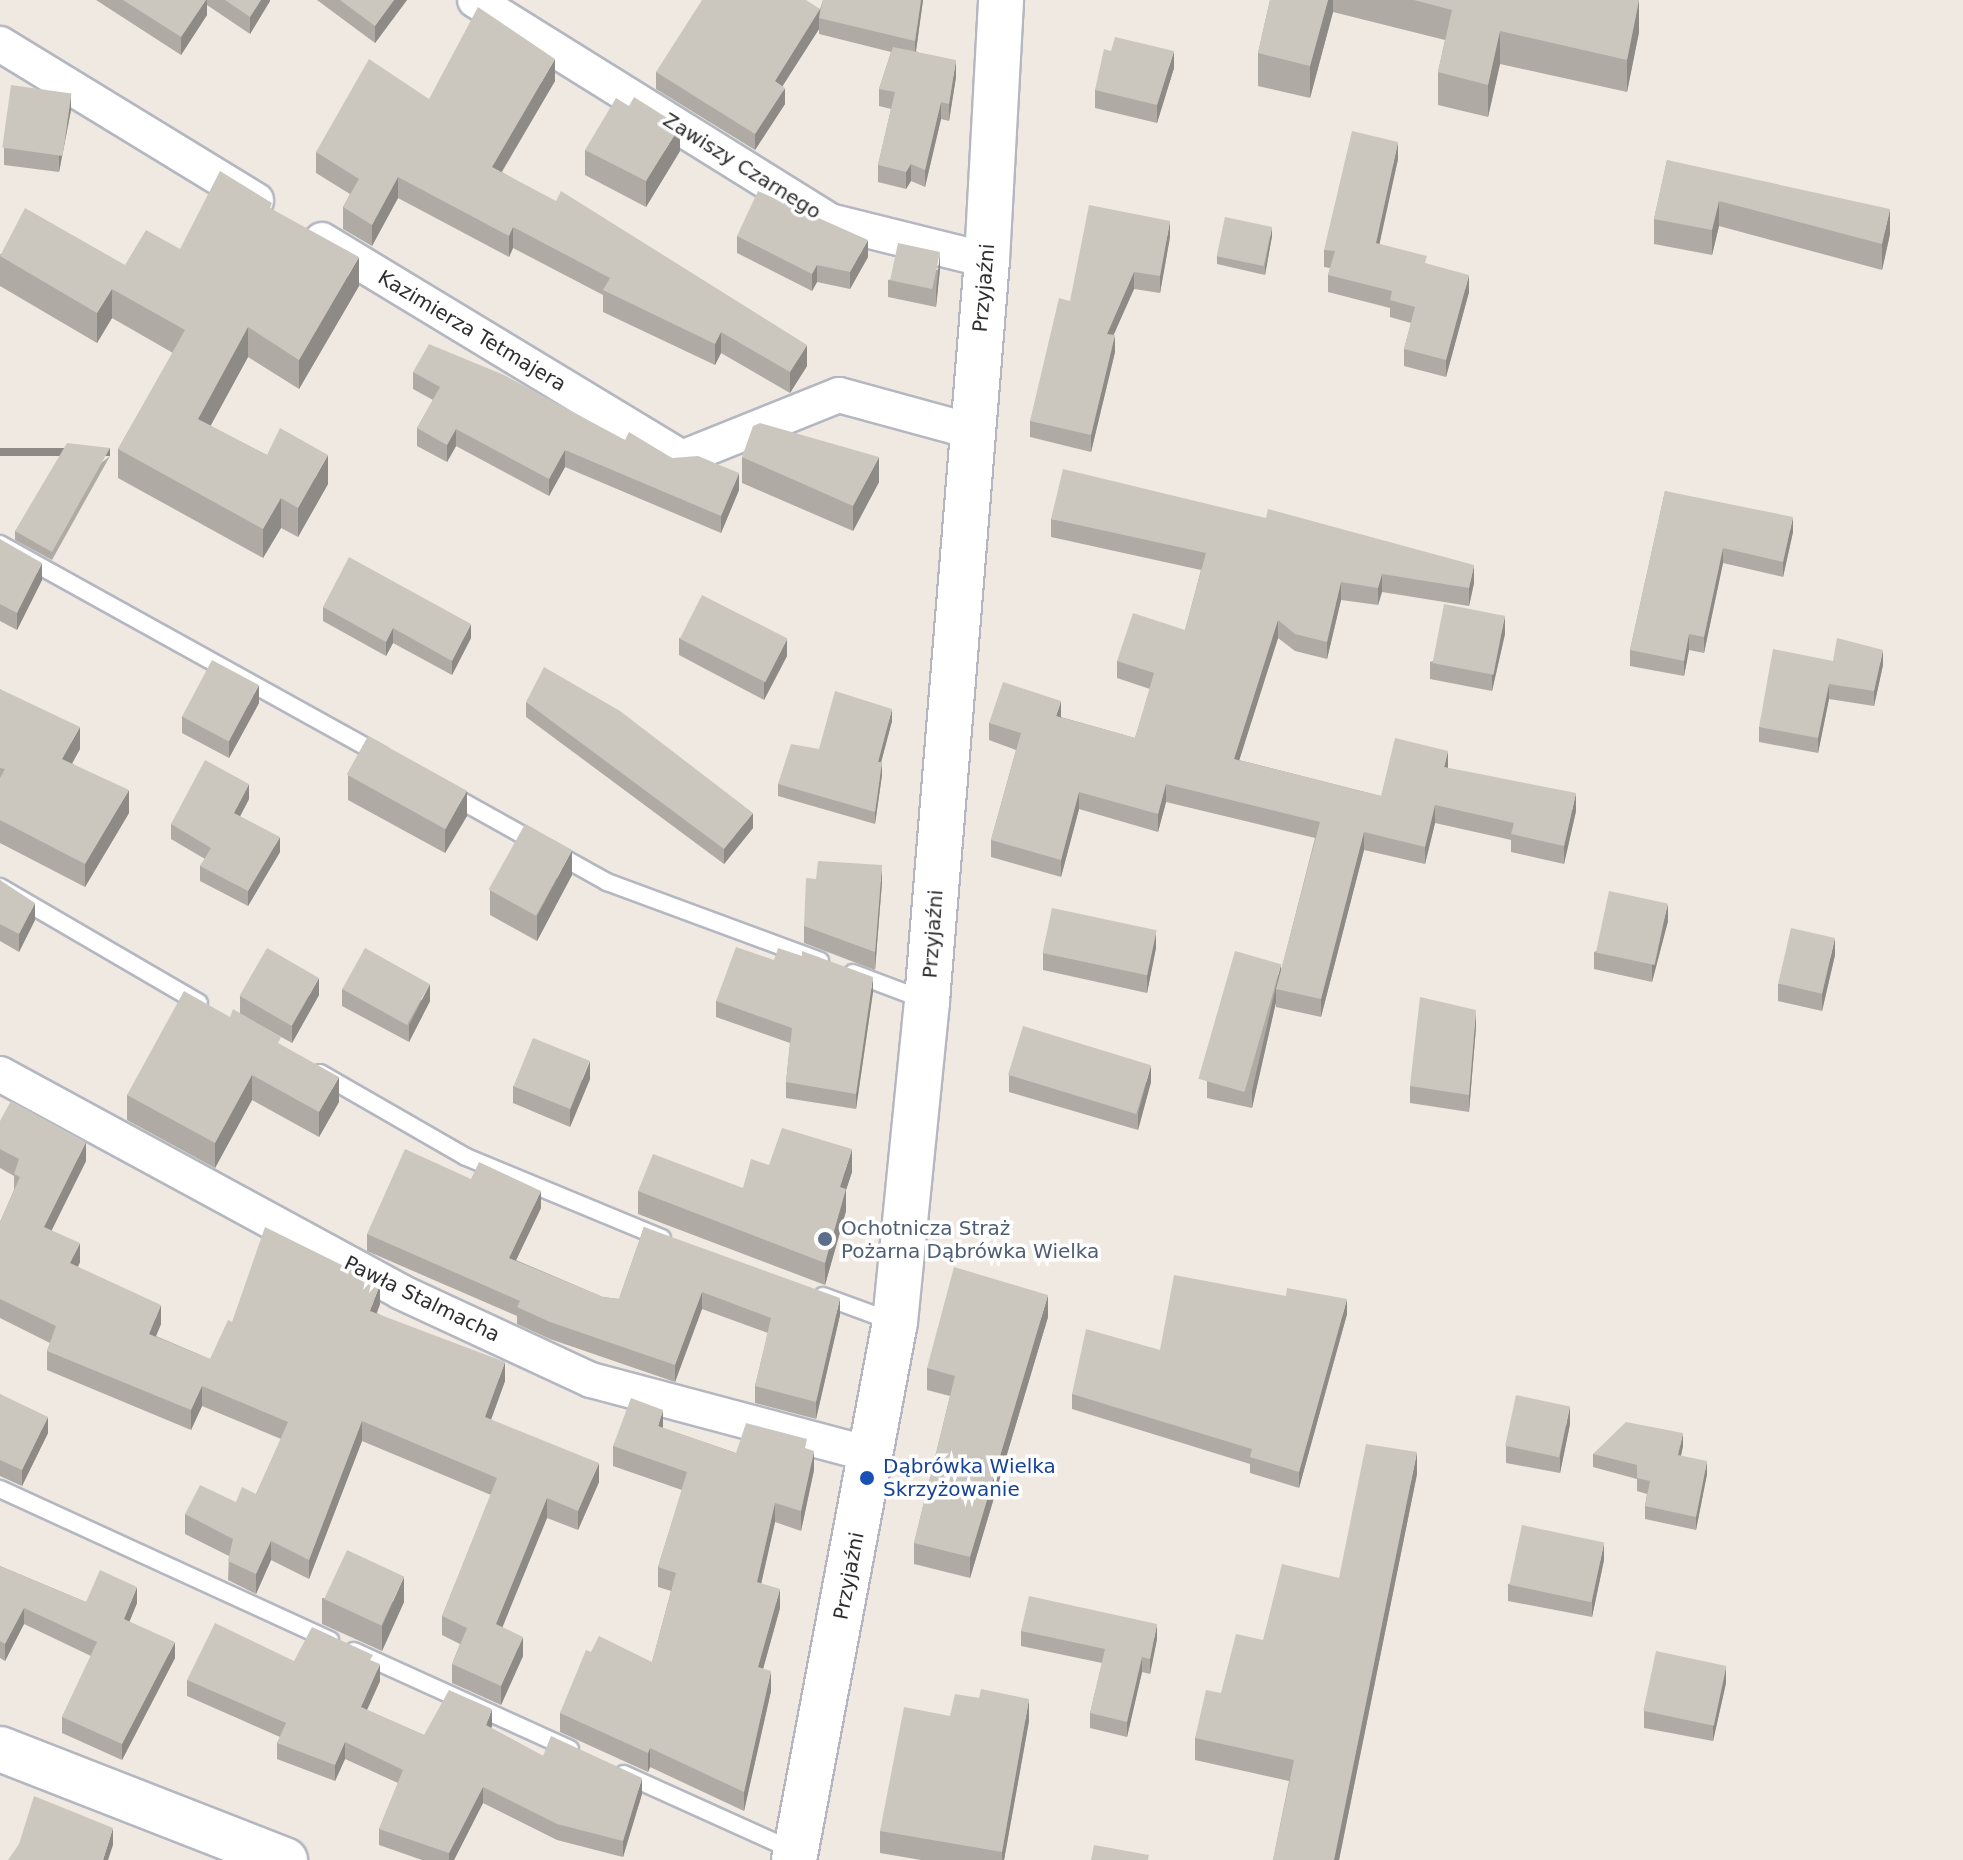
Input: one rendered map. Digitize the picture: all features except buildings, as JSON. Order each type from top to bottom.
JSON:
[{"type":"street","name":"Zawiszy Czarnego","points":[[475,0],[830,221],[987,260]]},
{"type":"street","name":"Przyjaźni","points":[[795,1856],[895,1322],[927,1001],[987,260],[1001,0]]},
{"type":"street","name":"Kazimierza Tetmajera","points":[[0,44],[682,458],[839,395],[971,431]]},
{"type":"street","name":"Pawła Stalmacha","points":[[0,1074],[401,1292],[591,1380],[872,1455]]},
{"type":"street","points":[[0,1749],[285,1860]]},
{"type":"lane","points":[[0,544],[400,767]]},
{"type":"lane","points":[[428,782],[607,882],[927,1001]]},
{"type":"lane","points":[[0,887],[219,1014]]},
{"type":"lane","points":[[301,1062],[466,1157],[680,1244]]},
{"type":"lane","points":[[810,1291],[895,1322]]},
{"type":"lane","points":[[0,1489],[795,1856]]},
{"type":"place","name":"Ochotnicza Straż Pożarna Dąbrówka Wielka","points":[[825,1239]]},
{"type":"place","name":"Dąbrówka Wielka Skrzyżowanie","points":[[867,1478]]}]
